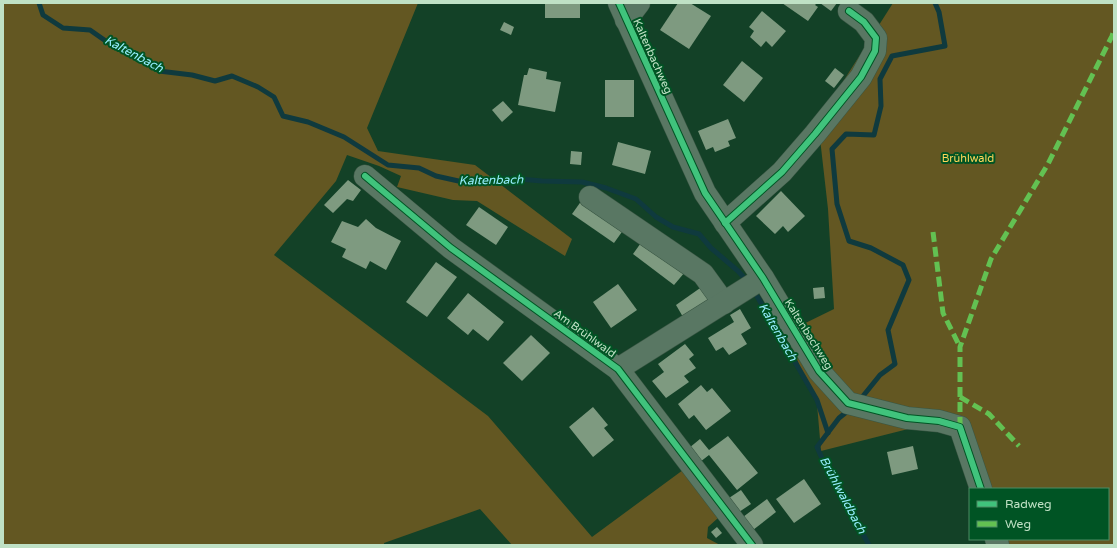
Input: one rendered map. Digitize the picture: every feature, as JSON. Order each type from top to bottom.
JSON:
[{"type":"street","name":"Kaltenbachweg","points":[[639,3],[622,11],[704,194],[763,278],[819,371],[848,403],[907,418],[939,421],[960,427],[981,488]]},
{"type":"street","points":[[725,222],[782,172],[861,77],[875,52],[876,38],[864,22],[849,10]]},
{"type":"street","name":"Am Brühlwald","points":[[365,176],[451,248],[618,369],[752,545]]},
{"type":"street","points":[[590,197],[703,274],[724,303]]},
{"type":"street","name":"Am Brühlwald","points":[[618,369],[763,278]]},
{"type":"green space","points":[[3,3],[418,3],[367,128],[378,151],[475,165],[572,239],[565,256],[477,201],[453,200],[397,187],[401,176],[379,166],[347,155],[336,181],[274,255],[488,416],[592,537],[683,470],[718,518],[708,527],[707,538],[720,545],[512,545],[480,509],[384,543],[384,545],[3,545]]},
{"type":"green space","name":"Brühlwald","points":[[893,3],[1114,3],[1114,545],[1009,545],[1007,540],[1109,540],[1109,488],[990,488],[969,430],[924,425],[821,451],[817,404],[785,333],[834,309],[828,209],[818,121]]},
{"type":"building","points":[[545,3],[580,3],[580,18],[545,18]]},
{"type":"building","points":[[678,3],[690,3],[711,16],[689,49],[660,30]]},
{"type":"building","points":[[782,3],[817,3],[815,5],[818,7],[808,21]]},
{"type":"building","points":[[820,3],[837,3],[831,11]]},
{"type":"building","points":[[762,11],[786,31],[772,47],[766,41],[761,47],[750,37],[754,31],[749,27]]},
{"type":"building","points":[[504,22],[514,27],[511,35],[500,30]]},
{"type":"building","points":[[742,61],[763,78],[744,102],[723,85]]},
{"type":"building","points":[[529,68],[547,72],[546,79],[561,82],[555,112],[518,105],[524,75],[527,75]]},
{"type":"building","points":[[835,68],[844,75],[834,88],[825,81]]},
{"type":"building","points":[[605,80],[634,80],[634,117],[605,117]]},
{"type":"building","points":[[503,101],[513,112],[502,122],[492,110]]},
{"type":"building","points":[[728,119],[736,138],[728,141],[730,146],[715,152],[713,147],[706,150],[698,131]]},
{"type":"building","points":[[618,142],[651,151],[645,174],[612,165]]},
{"type":"building","points":[[571,151],[582,152],[581,165],[570,164]]},
{"type":"building","points":[[348,180],[361,190],[353,201],[347,199],[333,213],[324,205]]},
{"type":"building","points":[[781,191],[805,216],[788,232],[783,226],[775,234],[756,216]]},
{"type":"building","points":[[582,200],[624,229],[614,243],[572,214]]},
{"type":"building","points":[[479,207],[508,227],[496,245],[466,225]]},
{"type":"building","points":[[366,219],[376,228],[401,241],[386,270],[370,261],[366,269],[342,257],[346,249],[331,242],[342,221],[358,227]]},
{"type":"building","points":[[643,240],[685,272],[674,285],[633,254]]},
{"type":"building","points":[[436,262],[457,277],[427,317],[406,302]]},
{"type":"building","points":[[618,284],[637,310],[611,328],[593,302]]},
{"type":"building","points":[[703,286],[711,298],[683,317],[676,305]]},
{"type":"building","points":[[824,287],[825,298],[814,299],[813,288]]},
{"type":"building","points":[[468,293],[504,322],[488,341],[473,329],[468,335],[447,318]]},
{"type":"building","points":[[740,309],[751,328],[741,334],[747,344],[729,355],[723,347],[716,351],[708,338],[734,322],[730,315]]},
{"type":"building","points":[[531,335],[550,353],[522,381],[503,363]]},
{"type":"building","points":[[685,344],[694,355],[689,359],[696,368],[684,376],[689,382],[666,398],[652,381],[664,372],[658,364]]},
{"type":"building","points":[[701,385],[707,392],[712,388],[731,411],[706,430],[694,415],[689,419],[678,404]]},
{"type":"building","points":[[593,407],[608,425],[604,428],[614,440],[593,457],[569,427]]},
{"type":"building","points":[[728,436],[758,473],[737,490],[709,455],[700,462],[689,448],[700,439],[709,450]]},
{"type":"building","points":[[913,446],[918,469],[892,475],[887,452]]},
{"type":"building","points":[[804,479],[821,504],[794,523],[776,499]]},
{"type":"building","points":[[741,490],[751,504],[739,512],[729,498]]},
{"type":"building","points":[[767,499],[776,512],[753,530],[743,517]]},
{"type":"building","points":[[717,527],[722,533],[716,538],[711,532]]},
{"type":"waterway","name":"Kaltenbach","points":[[39,3],[43,15],[63,28],[90,30],[110,44],[136,56],[159,71],[192,75],[215,81],[232,76],[258,87],[274,97],[283,116],[308,122],[344,137],[388,165],[419,168],[436,176],[463,182],[508,178],[582,182],[606,188],[636,199],[656,217],[673,227],[699,234],[711,248],[738,271],[747,281]]},
{"type":"waterway","name":"Brühlwaldbach","points":[[859,401],[880,375],[895,364],[888,330],[909,280],[903,265],[871,248],[849,241],[837,204],[832,149],[846,134],[874,135],[881,106],[880,79],[892,56],[945,46],[939,12],[935,3]]},
{"type":"waterway","name":"Kaltenbach","points":[[754,291],[817,400],[828,433]]},
{"type":"waterway","name":"Brühlwaldbach","points":[[849,410],[839,418],[817,447],[825,465],[869,545]]},
{"type":"marked path","points":[[960,427],[960,347],[991,259],[1048,164],[1114,30]]},
{"type":"marked path","points":[[933,232],[943,313],[960,347]]},
{"type":"marked path","points":[[960,397],[989,414],[1019,446]]},
{"type":"cycle path","points":[[619,3],[705,193],[763,278],[819,371],[848,403],[907,418],[939,421],[960,427],[981,488]]},
{"type":"cycle path","points":[[725,223],[782,172],[861,77],[875,51],[876,38],[864,22],[849,11]]},
{"type":"cycle path","points":[[365,176],[451,248],[618,369],[752,545]]}]
